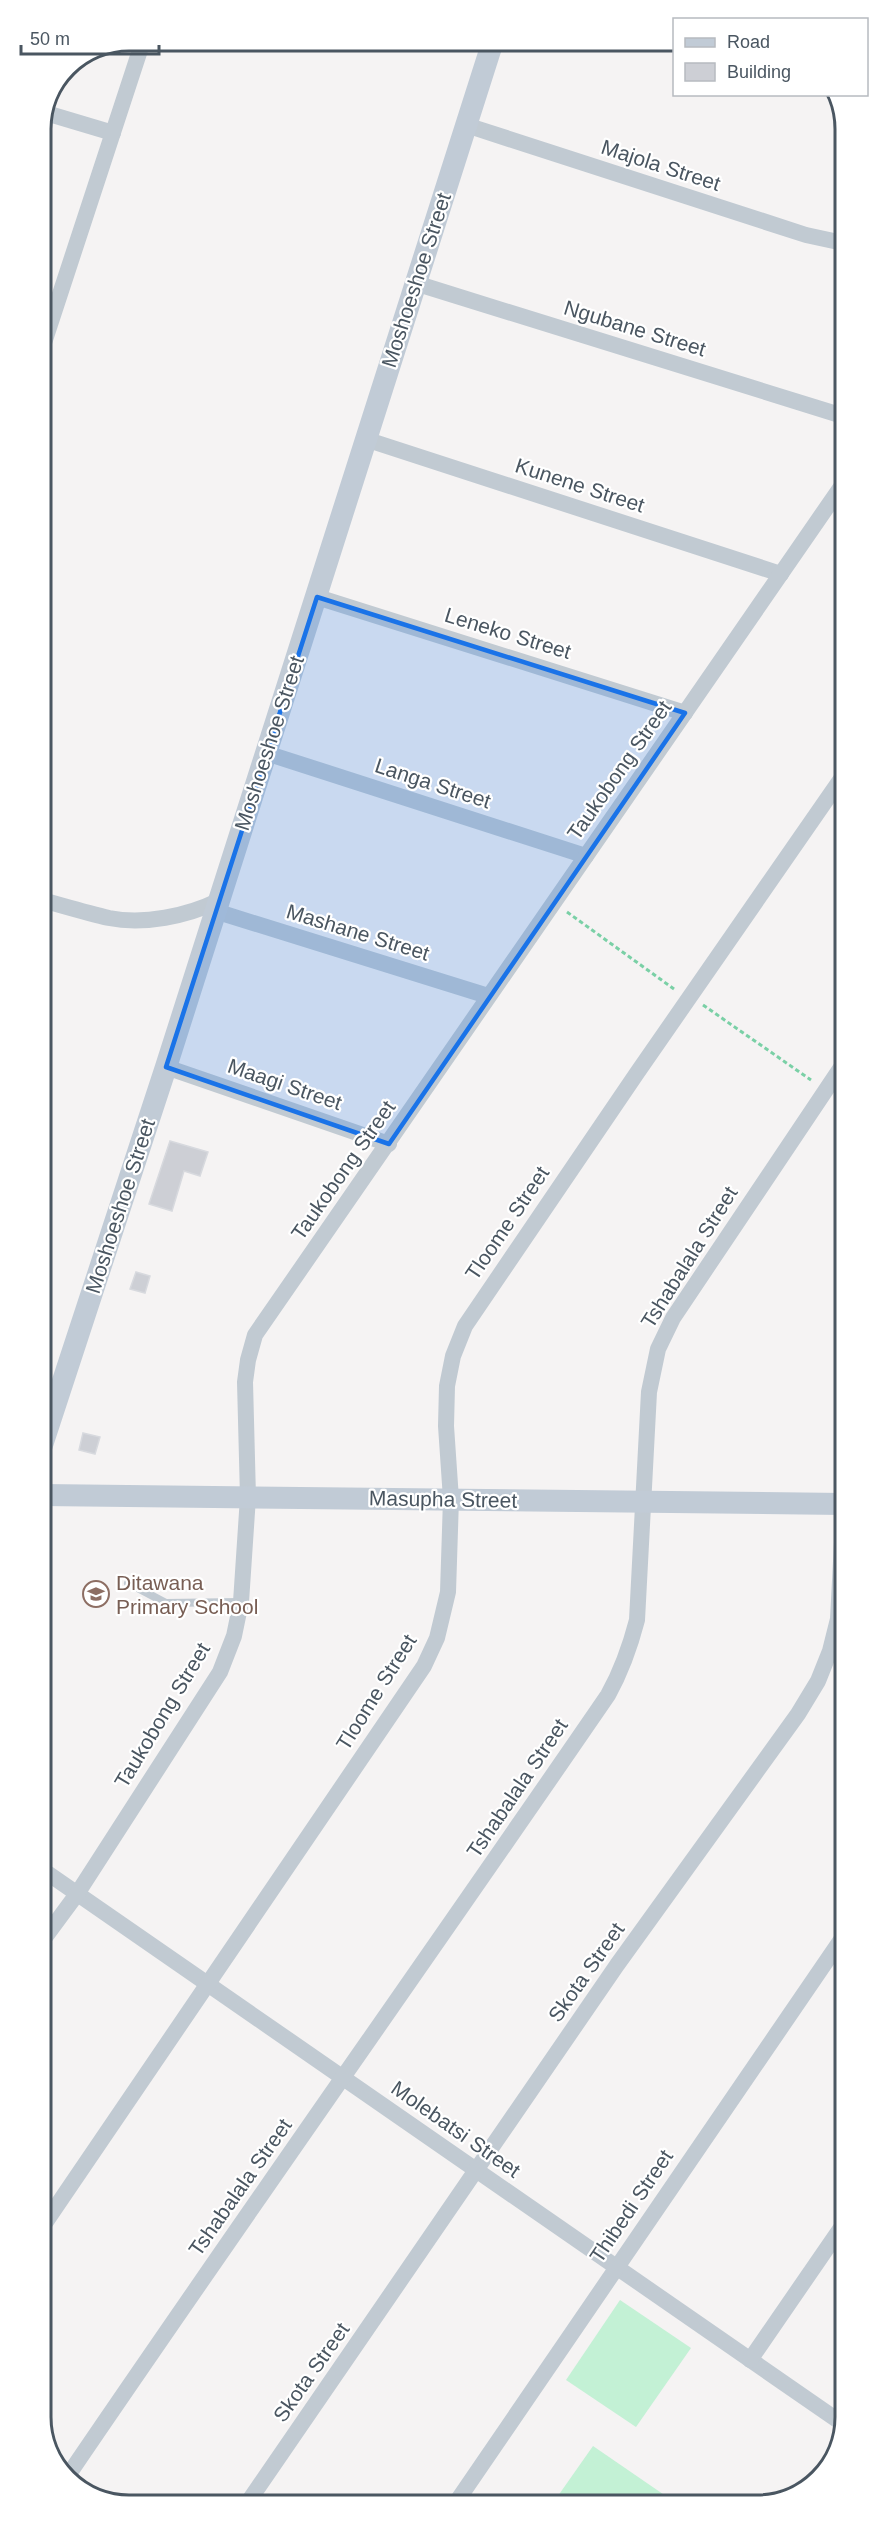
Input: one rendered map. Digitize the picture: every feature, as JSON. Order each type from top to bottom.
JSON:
[{"type":"street","points":[[51,322],[139,51]]},
{"type":"street","name":"Moshoeshoe Street","points":[[51,1419],[317,597],[490,51]]},
{"type":"street","points":[[53,114],[113,133]]},
{"type":"street","name":"Majola Street","points":[[466,125],[806,235],[835,241]]},
{"type":"street","name":"Ngubane Street","points":[[415,283],[835,414]]},
{"type":"street","name":"Kunene Street","points":[[365,440],[781,574]]},
{"type":"street","name":"Taukobong Street","points":[[51,1929],[77,1894],[220,1672],[234,1636],[241,1602],[248,1497],[245,1382],[248,1359],[255,1335],[835,496]]},
{"type":"street","name":"Leneko Street","points":[[317,597],[686,713]]},
{"type":"street","name":"Langa Street","points":[[266,753],[586,856]]},
{"type":"street","name":"Tloome Street","points":[[51,2214],[424,1666],[437,1638],[447,1592],[451,1499],[446,1426],[447,1386],[453,1356],[465,1326],[835,788]]},
{"type":"street","points":[[51,902],[111,918],[133,919],[175,916],[217,906]]},
{"type":"street","name":"Mashane Street","points":[[217,906],[488,996]]},
{"type":"street","name":"Maagi Street","points":[[166,1067],[389,1144]]},
{"type":"street","name":"Tshabalala Street","points":[[72,2470],[174,2318],[344,2078],[601,1705],[620,1673],[629,1651],[637,1620],[649,1392],[658,1349],[673,1318],[835,1076]]},
{"type":"street","name":"Masupha Street","points":[[51,1495],[835,1504]]},
{"type":"street","name":"Skota Street","points":[[253,2495],[617,1965],[798,1714],[818,1681],[835,1631]]},
{"type":"street","name":"Molebatsi Street","points":[[51,1876],[835,2418]]},
{"type":"street","name":"Thibedi Street","points":[[461,2495],[835,1949]]},
{"type":"street","points":[[750,2360],[835,2237]]},
{"type":"lane","points":[[128,1583],[166,1603],[241,1602]]},
{"type":"highlighted area","points":[[317,597],[685,713],[389,1144],[166,1067]]},
{"type":"green space","points":[[620,2300],[691,2348],[636,2427],[566,2380]]},
{"type":"green space","points":[[593,2446],[664,2495],[559,2495]]},
{"type":"building","points":[[170,1141],[208,1152],[200,1176],[184,1171],[172,1211],[149,1204]]},
{"type":"building","points":[[136,1272],[150,1276],[145,1293],[130,1289]]},
{"type":"building","points":[[83,1433],[100,1437],[95,1454],[79,1450]]},
{"type":"place","name":"Ditawana Primary School","points":[[96,1594]]}]
